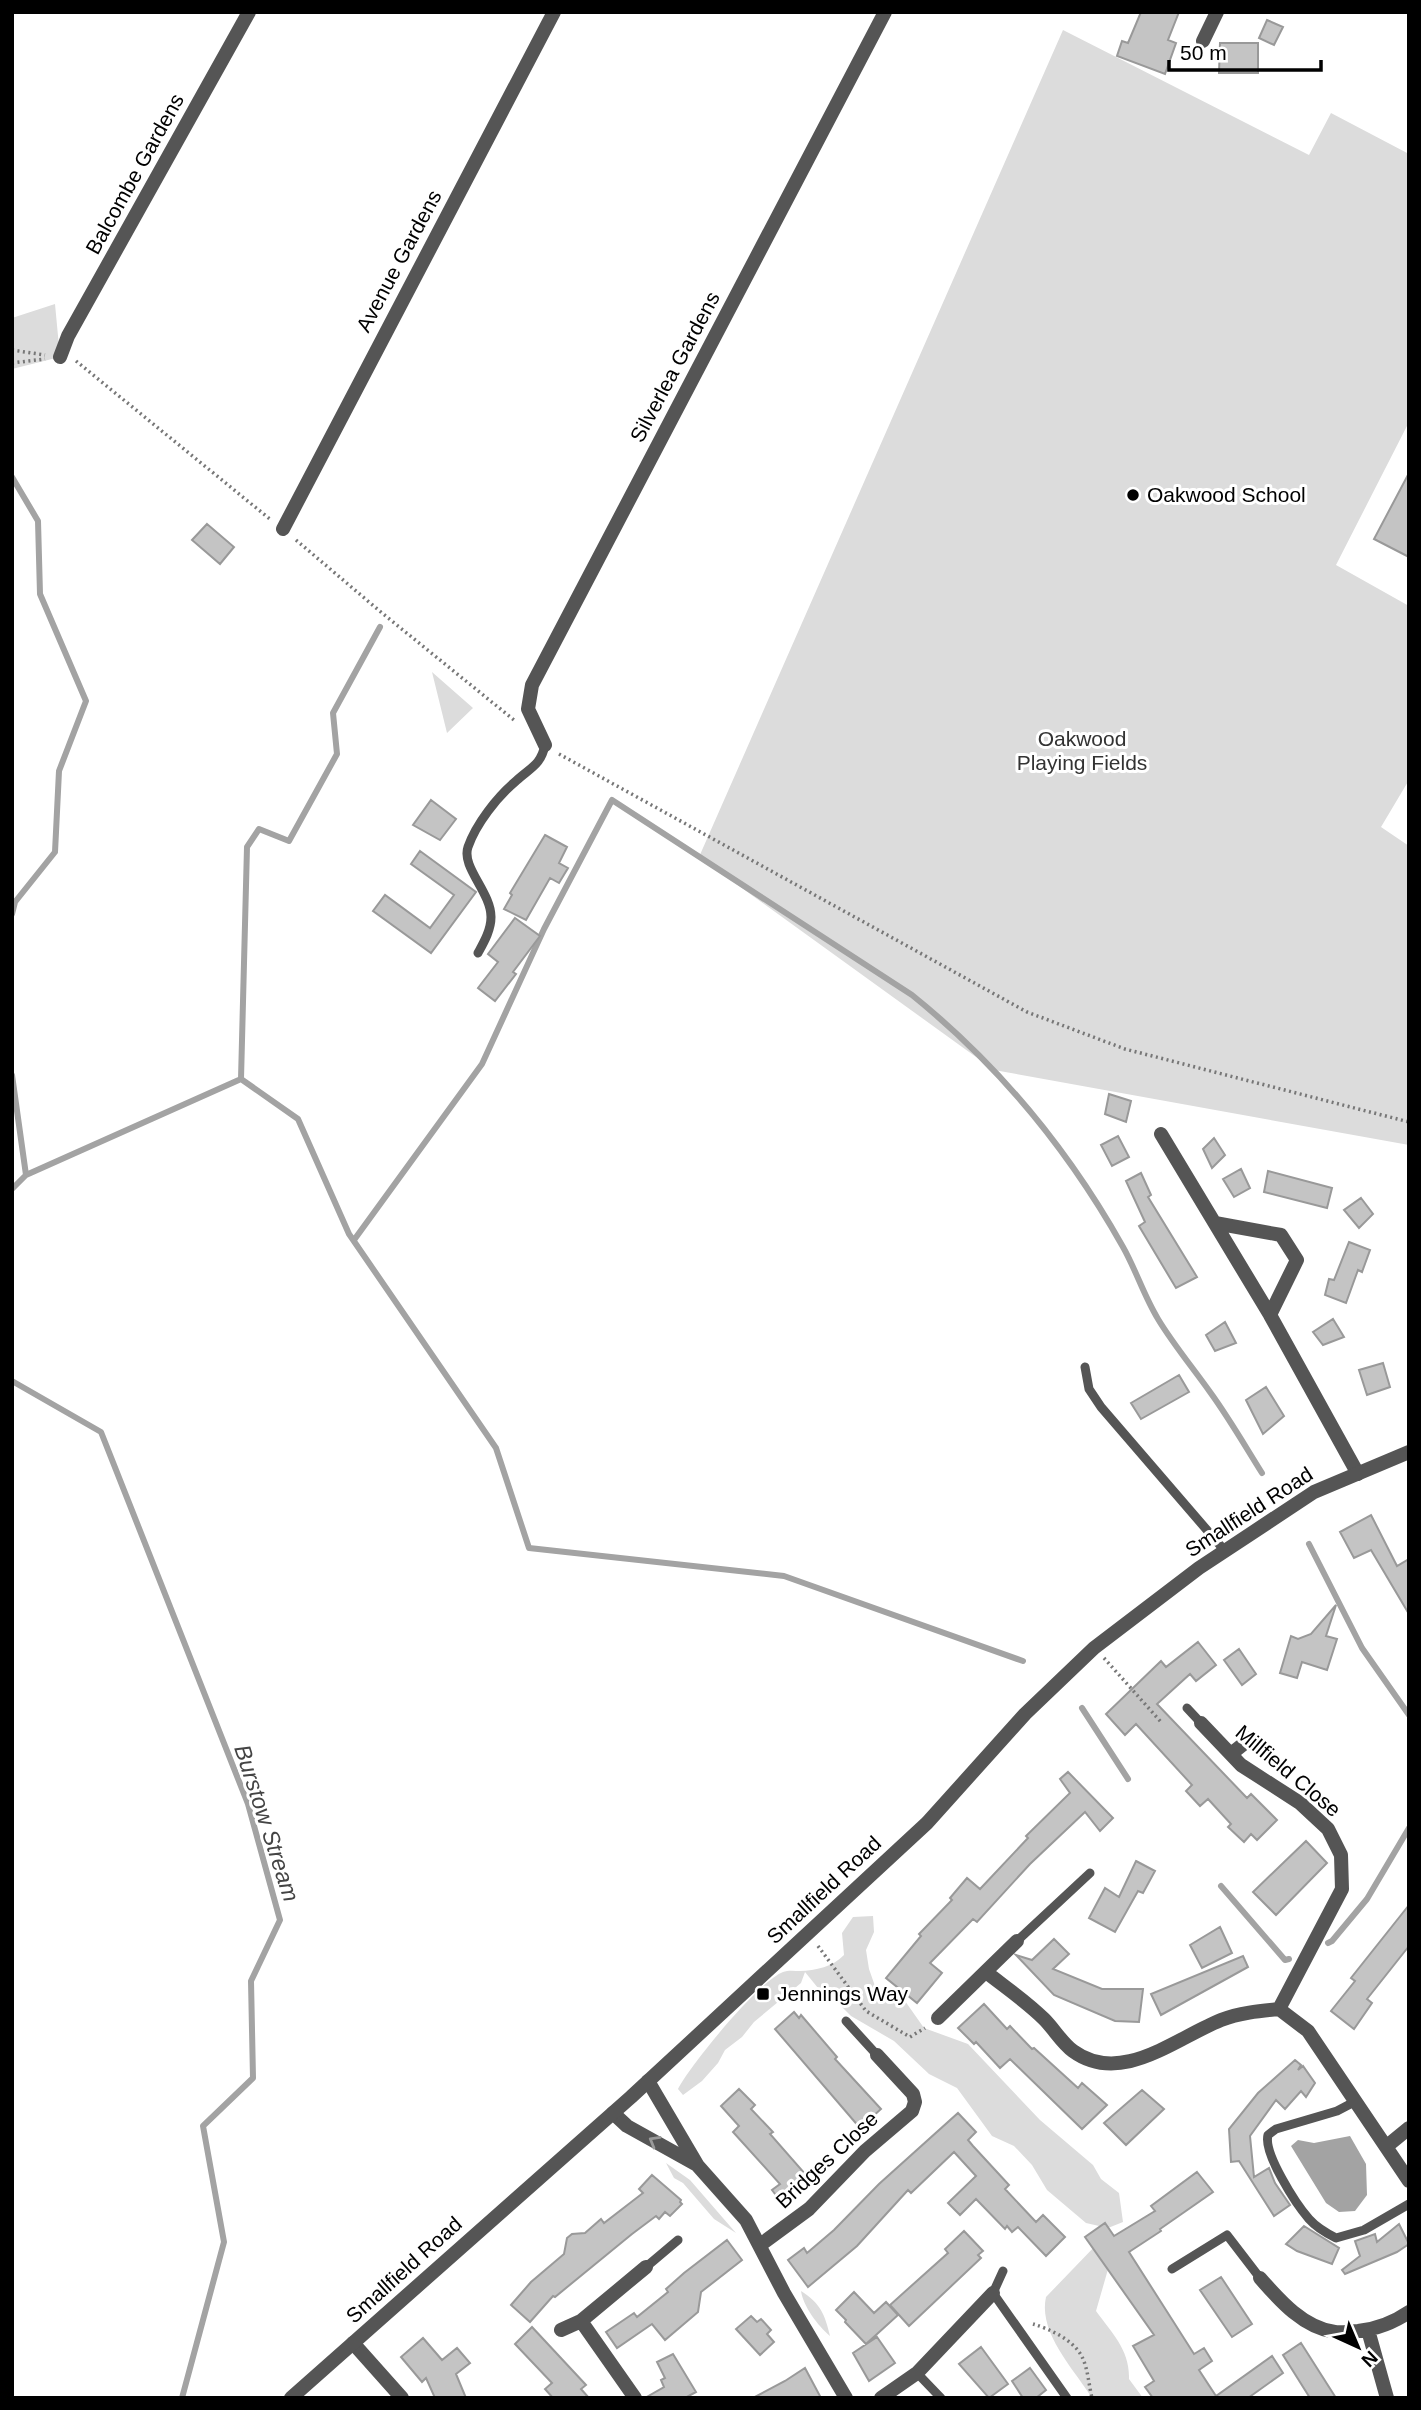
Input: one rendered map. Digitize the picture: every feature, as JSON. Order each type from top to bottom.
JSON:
[{"type":"street","name":"Balcombe Gardens","points":[[60,357],[68,336],[249,12]]},
{"type":"street","name":"Avenue Gardens","points":[[283,529],[554,12]]},
{"type":"street","name":"Silverlea Gardens","points":[[545,745],[528,709],[532,685],[885,12]]},
{"type":"street","points":[[1203,41],[1217,12]]},
{"type":"street","points":[[1161,1134],[1270,1315],[1358,1474]]},
{"type":"street","points":[[1215,1223],[1281,1235],[1297,1260],[1270,1315]]},
{"type":"street","name":"Smallfield Road","points":[[291,2398],[613,2113],[927,1823],[1025,1714],[1094,1648],[1225,1551],[1314,1492],[1409,1452]]},
{"type":"street","name":"Millfield Close","points":[[1201,1723],[1241,1765],[1300,1803],[1328,1829],[1341,1855],[1342,1889],[1279,2008]]},
{"type":"street","points":[[1231,1754],[1251,1738]]},
{"type":"street","points":[[938,2018],[1017,1941]]},
{"type":"street","points":[[986,1972],[1044,2019],[1072,2050],[1090,2060],[1107,2063],[1136,2061],[1222,2020],[1254,2011],[1279,2008],[1308,2031],[1409,2181]]},
{"type":"street","name":"Bridges Close","points":[[760,2245],[809,2209],[865,2151],[912,2111],[915,2102],[913,2094],[877,2055]]},
{"type":"street","points":[[648,2081],[698,2166],[746,2220],[784,2292],[846,2398]]},
{"type":"street","points":[[613,2113],[627,2126],[698,2166]]},
{"type":"street","points":[[1387,2146],[1409,2128]]},
{"type":"street","points":[[561,2330],[581,2321],[646,2267]]},
{"type":"street","points":[[1260,2278],[1284,2306],[1315,2326],[1336,2332],[1368,2330],[1396,2321],[1409,2312]]},
{"type":"street","points":[[881,2398],[917,2373],[993,2293]]},
{"type":"street","points":[[581,2321],[635,2398]]},
{"type":"street","points":[[1368,2330],[1387,2398]]},
{"type":"street","points":[[353,2343],[402,2398]]},
{"type":"lane","points":[[478,953],[488,933],[491,918],[489,903],[483,887],[472,871],[467,850],[474,833],[491,810],[516,780],[533,769],[543,757],[545,745]]},
{"type":"lane","points":[[1085,1367],[1089,1389],[1101,1407],[1225,1551]]},
{"type":"lane","points":[[1187,1708],[1201,1723]]},
{"type":"lane","points":[[1017,1941],[1090,1872]]},
{"type":"lane","points":[[846,2021],[877,2055]]},
{"type":"lane","points":[[1356,2101],[1338,2111],[1276,2129],[1268,2135],[1266,2143],[1269,2155],[1307,2217],[1322,2231],[1336,2238],[1351,2236],[1364,2230],[1409,2204]]},
{"type":"lane","points":[[1172,2269],[1227,2235],[1260,2278]]},
{"type":"lane","points":[[646,2267],[678,2240]]},
{"type":"lane","points":[[1003,2271],[993,2293],[1067,2398]]},
{"type":"lane","points":[[917,2373],[941,2398]]},
{"type":"path","points":[[12,351],[73,359],[545,745],[575,765],[708,835],[1027,1012],[1125,1049],[1409,1122]]},
{"type":"path","points":[[12,363],[60,357]]},
{"type":"path","points":[[1094,1648],[1161,1722]]},
{"type":"path","points":[[808,1933],[866,2011],[910,2037],[938,2018]]},
{"type":"path","points":[[1016,2326],[1026,2322],[1039,2326],[1056,2333],[1075,2347],[1083,2358],[1092,2398]]},
{"type":"green space","name":"Oakwood Playing Fields","points":[[1063,30],[1309,155],[1331,113],[1409,154],[1409,422],[1336,565],[1409,606],[1409,780],[1381,827],[1409,846],[1409,1145],[994,1070],[699,857]]},
{"type":"green space","points":[[55,304],[60,357],[12,369],[12,318]]},
{"type":"green space","points":[[432,672],[473,708],[447,733]]},
{"type":"green space","points":[[873,1916],[874,1932],[866,1950],[875,1986],[891,1991],[905,2001],[924,2028],[968,2044],[1040,2120],[1093,2165],[1101,2179],[1119,2193],[1123,2222],[1108,2228],[1086,2223],[1047,2190],[1032,2165],[1014,2146],[992,2136],[957,2088],[929,2074],[894,2041],[851,2016],[818,1988],[805,1972],[801,1983],[725,2050],[718,2063],[702,2081],[683,2095],[678,2089],[711,2043],[758,1991],[783,1972],[812,1970],[835,1962],[844,1955],[842,1933],[853,1917]]},
{"type":"green space","points":[[666,2163],[690,2180],[736,2233],[714,2219],[683,2183],[674,2178]]},
{"type":"green space","points":[[1098,2243],[1113,2252],[1096,2311],[1119,2342],[1127,2359],[1129,2379],[1143,2398],[1092,2398],[1059,2350],[1047,2324],[1046,2297]]},
{"type":"green space","points":[[801,2291],[821,2310],[830,2336],[812,2315]]},
{"type":"shaded area","points":[[1350,2136],[1366,2164],[1367,2195],[1355,2211],[1339,2212],[1326,2203],[1291,2146],[1298,2140],[1314,2143]]},
{"type":"building","points":[[1141,12],[1179,12],[1168,40],[1176,43],[1165,74],[1117,56],[1122,41],[1128,43]]},
{"type":"building","points":[[1267,20],[1283,27],[1274,45],[1259,38]]},
{"type":"building","points":[[1220,43],[1258,43],[1258,73],[1219,73]]},
{"type":"building","points":[[1409,473],[1409,557],[1374,539]]},
{"type":"building","points":[[207,524],[234,547],[220,564],[192,540]]},
{"type":"building","points":[[431,800],[456,819],[440,840],[413,825]]},
{"type":"building","points":[[545,835],[567,847],[559,863],[568,868],[559,883],[550,878],[526,920],[504,909],[512,895],[510,893]]},
{"type":"building","points":[[420,851],[476,892],[431,953],[373,911],[385,895],[430,928],[454,895],[411,864]]},
{"type":"building","points":[[515,918],[540,936],[495,1001],[478,988],[498,962],[488,954]]},
{"type":"building","points":[[1109,1094],[1131,1101],[1126,1122],[1105,1114]]},
{"type":"building","points":[[1118,1136],[1129,1157],[1112,1166],[1101,1145]]},
{"type":"building","points":[[1214,1138],[1225,1155],[1212,1168],[1203,1149]]},
{"type":"building","points":[[1241,1169],[1250,1188],[1234,1197],[1223,1179]]},
{"type":"building","points":[[1268,1171],[1332,1188],[1327,1208],[1264,1192]]},
{"type":"building","points":[[1141,1173],[1151,1195],[1148,1197],[1197,1277],[1176,1288],[1139,1226],[1145,1222],[1126,1181]]},
{"type":"building","points":[[1361,1198],[1373,1214],[1359,1228],[1344,1210]]},
{"type":"building","points":[[1349,1242],[1370,1250],[1362,1272],[1358,1270],[1346,1303],[1325,1295],[1329,1279],[1334,1280]]},
{"type":"building","points":[[1333,1319],[1344,1337],[1323,1345],[1313,1332]]},
{"type":"building","points":[[1225,1322],[1236,1343],[1215,1351],[1206,1335]]},
{"type":"building","points":[[1383,1363],[1390,1387],[1367,1395],[1359,1370]]},
{"type":"building","points":[[1179,1375],[1189,1392],[1141,1419],[1131,1403]]},
{"type":"building","points":[[1266,1387],[1284,1416],[1263,1434],[1246,1400]]},
{"type":"building","points":[[1371,1515],[1397,1566],[1409,1559],[1409,1614],[1371,1550],[1354,1558],[1340,1532]]},
{"type":"building","points":[[1336,1605],[1326,1636],[1337,1639],[1327,1670],[1302,1662],[1297,1678],[1280,1673],[1291,1636],[1298,1639],[1311,1634]]},
{"type":"building","points":[[1198,1642],[1216,1665],[1196,1681],[1190,1674],[1157,1704],[1247,1798],[1251,1794],[1277,1820],[1257,1840],[1251,1834],[1244,1842],[1228,1827],[1231,1824],[1208,1799],[1200,1806],[1186,1791],[1192,1785],[1136,1724],[1125,1735],[1106,1714],[1161,1661],[1166,1667]]},
{"type":"building","points":[[1239,1649],[1256,1674],[1242,1685],[1224,1660]]},
{"type":"building","points":[[1068,1772],[1113,1818],[1100,1831],[1085,1812],[1030,1864],[977,1922],[973,1919],[930,1963],[942,1973],[917,2003],[886,1978],[921,1936],[919,1934],[952,1900],[950,1898],[967,1878],[980,1889],[1028,1838],[1026,1836],[1070,1793],[1060,1779]]},
{"type":"building","points":[[1306,1841],[1327,1863],[1276,1915],[1253,1892]]},
{"type":"building","points":[[1136,1861],[1155,1871],[1143,1893],[1138,1891],[1115,1932],[1089,1918],[1105,1888],[1119,1897]]},
{"type":"building","points":[[1409,1905],[1409,1946],[1367,1999],[1372,2003],[1354,2029],[1331,2011],[1355,1981],[1351,1978]]},
{"type":"building","points":[[1220,1927],[1232,1953],[1202,1968],[1190,1945]]},
{"type":"building","points":[[1054,1939],[1069,1954],[1053,1969],[1102,1989],[1143,1989],[1139,2022],[1115,2021],[1054,1995],[1016,1955],[1032,1960]]},
{"type":"building","points":[[1243,1956],[1248,1967],[1161,2015],[1151,1994]]},
{"type":"building","points":[[984,2004],[1007,2029],[1010,2026],[1032,2049],[1078,2088],[1082,2083],[1107,2105],[1082,2129],[1010,2059],[1000,2068],[976,2042],[974,2044],[958,2028]]},
{"type":"building","points":[[794,2012],[799,2018],[801,2015],[837,2057],[835,2059],[881,2109],[860,2128],[775,2029]]},
{"type":"building","points":[[1295,2060],[1301,2065],[1298,2070],[1303,2066],[1315,2083],[1306,2097],[1301,2091],[1285,2109],[1276,2100],[1250,2136],[1254,2177],[1269,2168],[1275,2183],[1290,2205],[1274,2216],[1239,2161],[1231,2162],[1229,2129],[1258,2093]]},
{"type":"building","points":[[739,2089],[755,2105],[751,2109],[773,2132],[770,2134],[814,2184],[785,2207],[772,2190],[780,2184],[733,2132],[739,2126],[721,2106]]},
{"type":"building","points":[[1142,2090],[1164,2109],[1126,2145],[1104,2123]]},
{"type":"building","points":[[958,2113],[976,2132],[968,2140],[1009,2185],[1005,2189],[1036,2222],[1043,2215],[1065,2237],[1046,2256],[1018,2227],[1012,2232],[1007,2226],[1005,2229],[976,2199],[960,2215],[948,2203],[976,2176],[954,2152],[911,2193],[908,2190],[857,2246],[808,2287],[788,2260],[804,2248],[807,2253],[834,2230],[879,2184]]},
{"type":"building","points":[[1197,2172],[1213,2192],[1129,2252],[1194,2354],[1204,2348],[1212,2361],[1199,2370],[1216,2396],[1272,2356],[1283,2373],[1248,2398],[1153,2398],[1145,2387],[1154,2381],[1133,2346],[1154,2335],[1085,2237],[1105,2223],[1114,2236],[1155,2211],[1151,2206]]},
{"type":"building","points":[[652,2175],[681,2200],[682,2204],[670,2216],[665,2212],[659,2219],[656,2216],[632,2234],[553,2296],[530,2322],[511,2305],[531,2282],[564,2254],[567,2238],[572,2234],[585,2233],[601,2219],[604,2223],[643,2193],[639,2189]]},
{"type":"building","points":[[1399,2224],[1409,2244],[1397,2252],[1345,2274],[1342,2270],[1360,2256],[1355,2241],[1375,2234],[1377,2242]]},
{"type":"building","points":[[1304,2226],[1339,2248],[1332,2264],[1286,2244]]},
{"type":"building","points":[[964,2231],[983,2251],[978,2255],[981,2258],[909,2326],[890,2305],[948,2253],[945,2249]]},
{"type":"building","points":[[727,2240],[742,2260],[701,2292],[698,2312],[665,2340],[652,2324],[617,2348],[606,2332],[634,2313],[637,2317],[668,2292],[666,2289],[684,2273]]},
{"type":"building","points":[[1221,2277],[1252,2324],[1232,2337],[1200,2290]]},
{"type":"building","points":[[854,2292],[874,2313],[886,2302],[898,2315],[866,2344],[836,2310]]},
{"type":"building","points":[[751,2316],[757,2322],[761,2319],[771,2330],[767,2334],[774,2342],[760,2355],[736,2329]]},
{"type":"building","points":[[532,2327],[586,2385],[581,2389],[589,2398],[553,2398],[545,2389],[552,2383],[515,2344]]},
{"type":"building","points":[[877,2337],[895,2363],[869,2381],[853,2353]]},
{"type":"building","points":[[423,2338],[442,2360],[457,2348],[470,2363],[456,2374],[466,2398],[435,2398],[426,2378],[422,2382],[401,2357]]},
{"type":"building","points":[[1301,2343],[1336,2398],[1310,2398],[1283,2355]]},
{"type":"building","points":[[981,2347],[1008,2384],[989,2398],[959,2364]]},
{"type":"building","points":[[673,2354],[696,2392],[685,2398],[645,2398],[664,2387],[661,2380],[665,2378],[657,2362]]},
{"type":"building","points":[[805,2368],[821,2398],[753,2398],[785,2381]]},
{"type":"building","points":[[1030,2368],[1046,2390],[1036,2398],[1023,2398],[1012,2381]]},
{"type":"waterway","points":[[12,477],[38,521],[40,594],[86,701],[59,771],[55,852],[15,902],[12,914]]},
{"type":"waterway","points":[[26,1175],[241,1079],[247,847],[259,829],[289,841],[337,754],[333,713],[380,627]]},
{"type":"waterway","points":[[354,1240],[482,1064],[544,929],[612,800],[912,995],[944,1022],[1003,1080],[1079,1176],[1123,1247],[1158,1319],[1224,1412],[1262,1473]]},
{"type":"waterway","points":[[12,1075],[26,1175],[12,1189]]},
{"type":"waterway","points":[[241,1079],[298,1119],[349,1234],[496,1448],[529,1548],[784,1576],[1023,1661]]},
{"type":"waterway","name":"Burstow Stream","points":[[12,1381],[101,1432],[248,1804],[280,1920],[251,1981],[253,2078],[203,2126],[224,2242],[182,2398]]},
{"type":"waterway","points":[[1309,1544],[1362,1648],[1409,1715]]},
{"type":"waterway","points":[[1082,1708],[1128,1779]]},
{"type":"waterway","points":[[1328,1943],[1367,1899],[1409,1828]]},
{"type":"waterway","points":[[1221,1886],[1285,1960],[1289,1959]]},
{"type":"place","name":"Oakwood School","points":[[1133,495]]},
{"type":"place","name":"Jennings Way","points":[[763,1994]]}]
